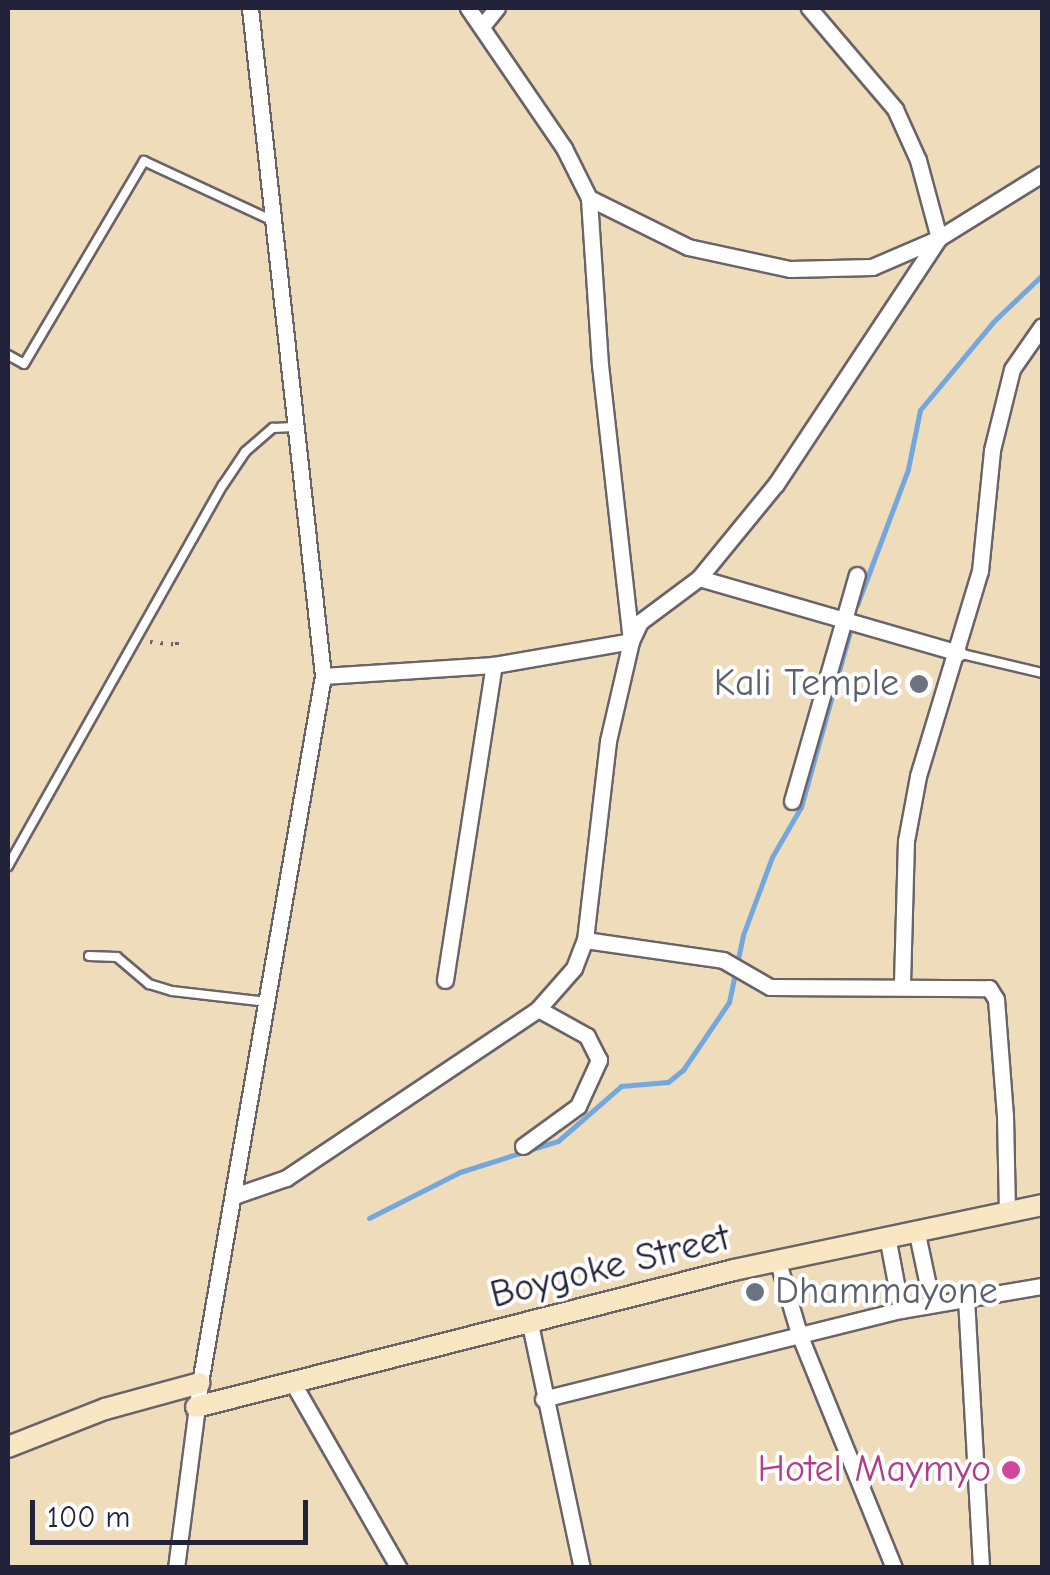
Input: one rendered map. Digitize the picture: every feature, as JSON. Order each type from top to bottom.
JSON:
[{"type":"street","points":[[176,1568],[200,1382],[237,1195],[323,676],[250,8]]},
{"type":"street","points":[[468,8],[564,148],[589,198],[600,366],[631,641]]},
{"type":"street","points":[[483,25],[497,8]]},
{"type":"street","points":[[237,1195],[286,1178],[538,1009],[574,968],[585,940],[608,741],[631,641],[640,622],[699,578],[776,484],[939,238],[918,160],[895,109],[809,8]]},
{"type":"street","points":[[589,198],[688,247],[790,269],[872,267],[939,238],[1042,174]]},
{"type":"street","points":[[902,983],[906,842],[918,776],[980,570],[1003,402],[1012,369],[1042,326]]},
{"type":"street","points":[[792,800],[857,575]]},
{"type":"street","points":[[699,578],[958,653]]},
{"type":"street","points":[[323,676],[494,665],[631,641]]},
{"type":"street","points":[[445,980],[494,665]]},
{"type":"street","points":[[585,940],[723,960],[745,978],[770,987],[902,983],[974,984],[990,988],[996,999],[1007,1210]]},
{"type":"street","points":[[523,1146],[578,1106],[599,1060],[586,1036],[538,1009]]},
{"type":"street","name":"Boygoke Street","points":[[196,1407],[916,1229],[1042,1205]]},
{"type":"street","points":[[916,1229],[932,1304]]},
{"type":"street","points":[[887,1236],[901,1310]]},
{"type":"street","points":[[778,1262],[800,1334],[894,1568]]},
{"type":"street","points":[[543,1399],[901,1310],[1042,1286]]},
{"type":"street","points":[[966,1298],[981,1568]]},
{"type":"street","points":[[530,1324],[582,1568]]},
{"type":"street","points":[[8,1447],[105,1408],[200,1382]]},
{"type":"street","points":[[294,1385],[400,1568]]},
{"type":"lane","points":[[8,354],[24,364],[144,160],[272,221]]},
{"type":"lane","points":[[8,866],[246,452],[273,428],[295,428]]},
{"type":"lane","points":[[958,653],[1042,673]]},
{"type":"lane","points":[[89,956],[117,956],[148,984],[172,991],[267,1002]]},
{"type":"path","points":[[136,640],[176,645],[177,640]]},
{"type":"waterway","points":[[857,605],[908,469],[920,410],[993,322],[1042,275]]},
{"type":"waterway","points":[[369,1218],[460,1172],[558,1141],[621,1086],[668,1082],[683,1070],[729,1002],[743,935],[772,857],[801,807],[850,631]]},
{"type":"place","name":"Kali Temple","points":[[919,684]]},
{"type":"place","name":"Dhammayone","points":[[755,1292]]},
{"type":"place","name":"Hotel Maymyo","points":[[1011,1470]]}]
